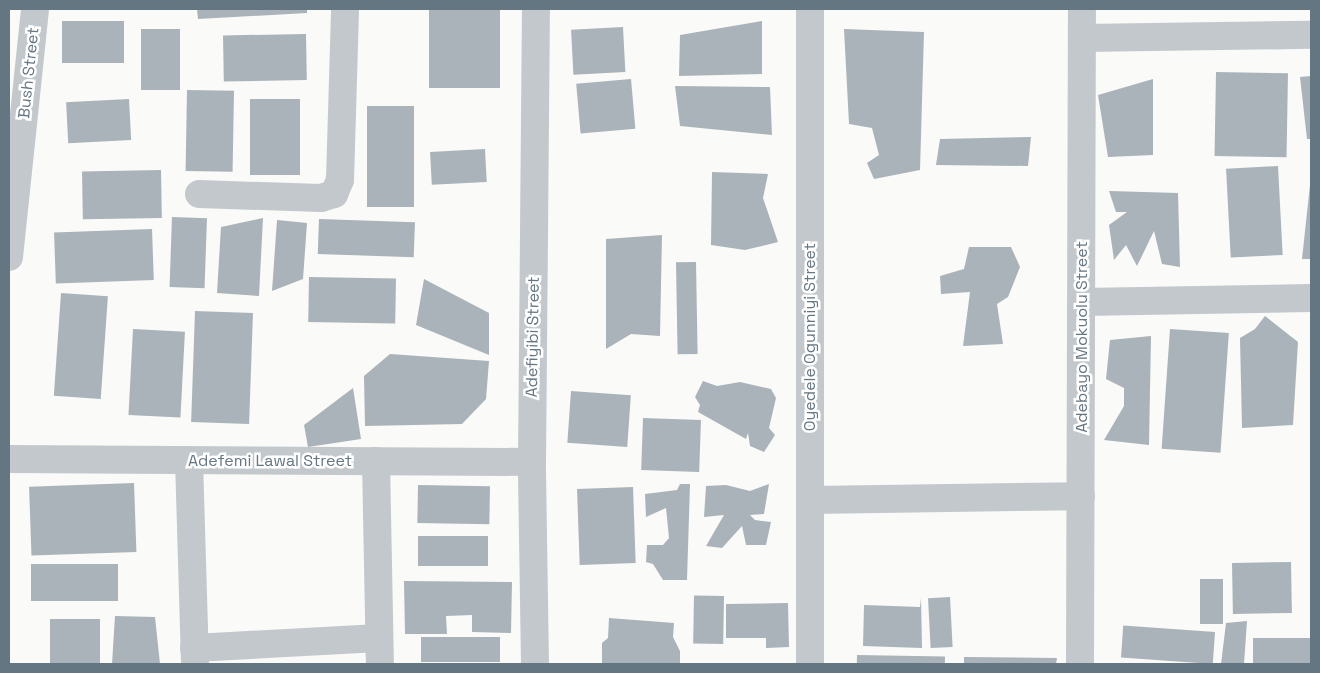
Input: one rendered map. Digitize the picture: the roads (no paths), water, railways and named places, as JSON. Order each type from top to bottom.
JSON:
[{"type":"street","name":"Bush Street","points":[[9,257],[36,9]]},
{"type":"street","points":[[199,194],[321,198],[334,194],[340,180],[345,9]]},
{"type":"street","name":"Adefiyibi Street","points":[[535,664],[532,462],[536,9]]},
{"type":"street","name":"Oyedele Ogunniyi Street","points":[[810,9],[810,664]]},
{"type":"street","name":"Adebayo Mokuolu Street","points":[[1080,664],[1082,9]]},
{"type":"street","points":[[1082,38],[1311,35]]},
{"type":"street","points":[[1082,302],[1311,298]]},
{"type":"street","name":"Adefemi Lawal Street","points":[[9,459],[532,462]]},
{"type":"street","points":[[189,460],[195,656],[380,651],[376,461]]},
{"type":"street","points":[[810,500],[1081,496]]}]
